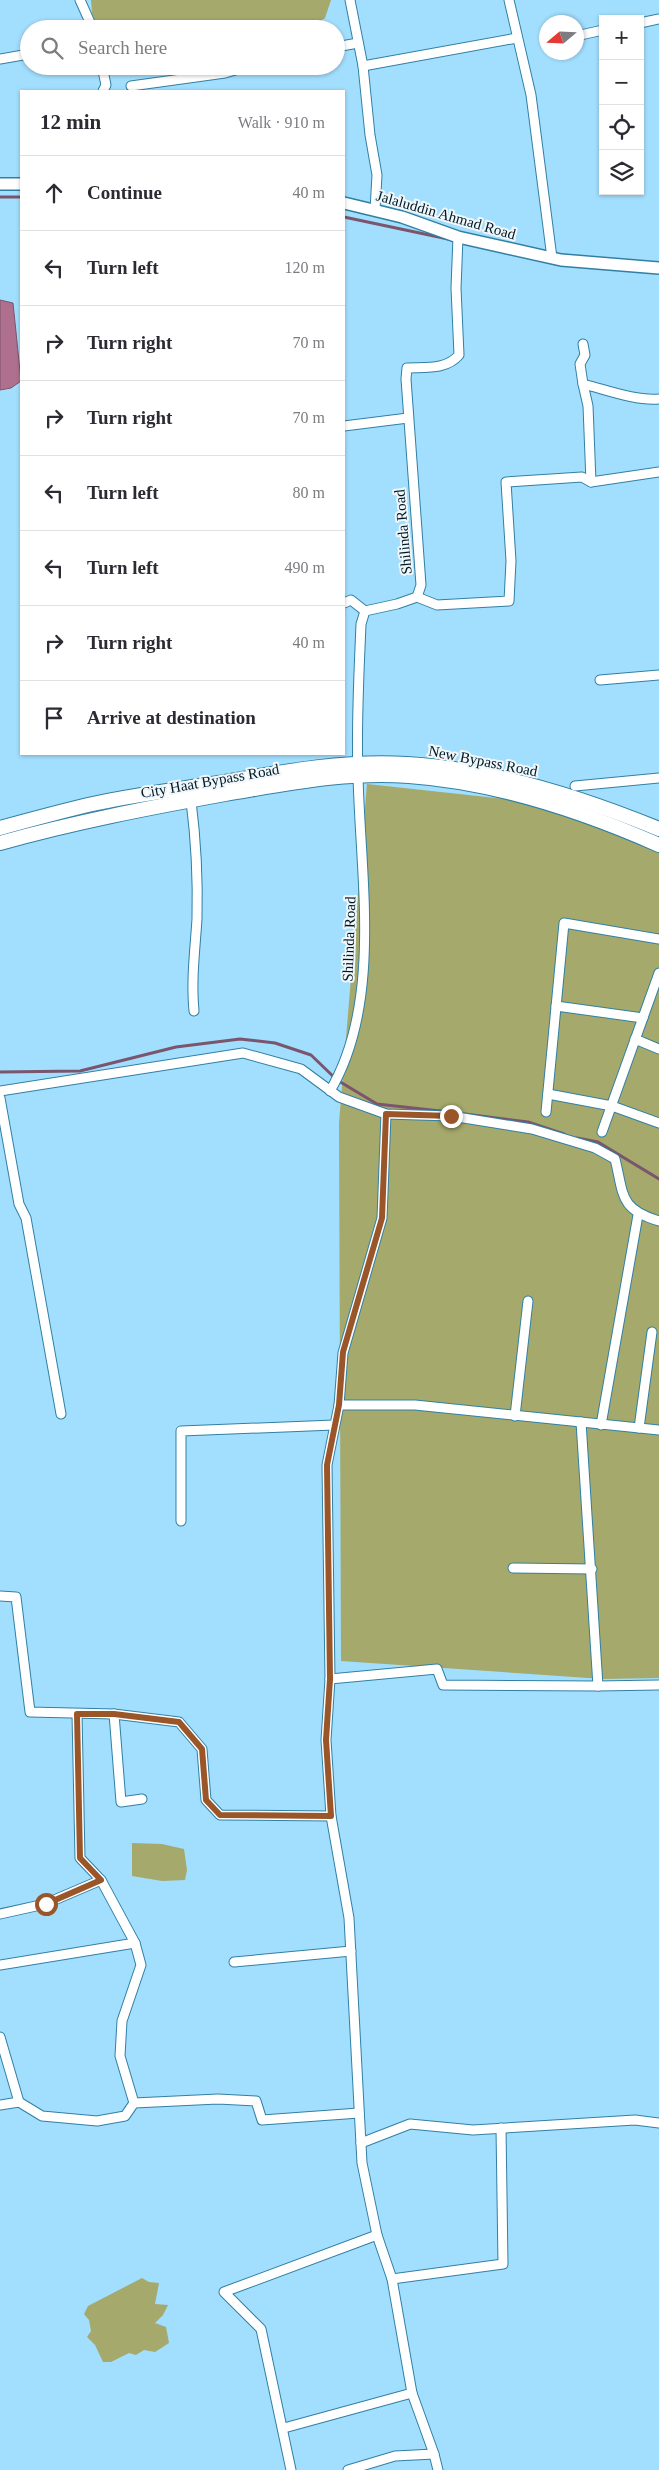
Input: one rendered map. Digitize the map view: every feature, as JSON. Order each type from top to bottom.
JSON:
[{"type":"main road","name":"New Bypass Road","points":[[0,828],[99,803],[276,773],[358,770],[406,764],[452,769],[518,783],[591,802],[659,829]]},
{"type":"main road","name":"City Haat Bypass Road","points":[[0,843],[92,818],[358,770],[450,781],[515,795],[585,814],[659,845]]},
{"type":"street","points":[[80,0],[89,20]]},
{"type":"street","points":[[350,0],[363,66],[370,135],[377,175],[375,210]]},
{"type":"street","points":[[509,0],[516,38],[531,95],[552,258]]},
{"type":"street","points":[[644,22],[659,19]]},
{"type":"street","points":[[584,34],[599,31]]},
{"type":"street","points":[[363,66],[516,38]]},
{"type":"street","points":[[345,46],[358,44]]},
{"type":"street","points":[[0,59],[20,56]]},
{"type":"street","points":[[104,75],[106,85],[104,90]]},
{"type":"street","points":[[132,86],[211,75]]},
{"type":"street","points":[[0,184],[20,184]]},
{"type":"street","name":"Jalaluddin Ahmad Road","points":[[345,203],[402,217],[458,237],[552,258],[659,268]]},
{"type":"street","name":"Shilinda Road","points":[[417,597],[421,585],[408,418],[408,368],[444,366],[453,362],[459,355],[456,288],[458,237]]},
{"type":"street","points":[[583,344],[585,355],[580,364],[582,384],[588,406],[591,482]]},
{"type":"street","points":[[582,384],[626,394],[635,399],[659,399]]},
{"type":"street","points":[[345,426],[408,418]]},
{"type":"street","points":[[345,603],[351,600],[365,611],[397,604],[417,597],[437,605],[509,601],[511,562],[506,482],[582,477],[591,482],[659,472]]},
{"type":"street","name":"Shilinda Road","points":[[331,1089],[352,1041],[362,982],[366,918],[358,770],[361,624],[365,611]]},
{"type":"street","points":[[600,680],[659,675]]},
{"type":"street","points":[[574,786],[659,778]]},
{"type":"street","points":[[191,801],[197,875],[197,920],[193,955],[194,1011]]},
{"type":"street","points":[[546,1112],[564,923],[659,939]]},
{"type":"street","points":[[602,1132],[659,973]]},
{"type":"street","points":[[556,1006],[643,1018]]},
{"type":"street","points":[[635,1040],[659,1048]]},
{"type":"street","points":[[0,1091],[243,1054],[301,1069],[331,1089],[386,1114],[451,1116],[523,1128],[595,1148],[615,1159],[625,1200],[638,1215],[659,1221]]},
{"type":"street","points":[[548,1094],[612,1106],[659,1123]]},
{"type":"street","points":[[0,1098],[19,1204],[26,1218],[61,1414]]},
{"type":"street","points":[[386,1114],[382,1218],[343,1352],[339,1405],[327,1465],[330,1679],[326,1740],[331,1816],[349,1918],[362,2163],[377,2235],[392,2279],[412,2393],[438,2470]]},
{"type":"street","points":[[601,1425],[638,1215]]},
{"type":"street","points":[[515,1416],[528,1301]]},
{"type":"street","points":[[639,1428],[652,1332]]},
{"type":"street","points":[[339,1405],[415,1404],[659,1430]]},
{"type":"street","points":[[581,1422],[592,1569],[598,1686]]},
{"type":"street","points":[[181,1521],[181,1431],[334,1425]]},
{"type":"street","points":[[513,1568],[592,1569]]},
{"type":"street","points":[[0,1596],[16,1597],[30,1712],[114,1714],[179,1722],[202,1749],[206,1800],[220,1815],[331,1816]]},
{"type":"street","points":[[330,1679],[437,1669],[443,1684],[659,1685]]},
{"type":"street","points":[[77,1714],[80,1858],[101,1880],[135,1943],[141,1966],[122,2021],[120,2056],[134,2103]]},
{"type":"street","points":[[114,1714],[121,1802],[142,1799]]},
{"type":"street","points":[[0,1914],[46,1904],[101,1880]]},
{"type":"street","points":[[0,1965],[135,1943]]},
{"type":"street","points":[[234,1962],[351,1951]]},
{"type":"street","points":[[0,2037],[19,2102]]},
{"type":"street","points":[[134,2103],[218,2098],[256,2101],[262,2120],[359,2113]]},
{"type":"street","points":[[0,2105],[19,2102],[42,2116],[97,2121],[125,2116],[134,2103]]},
{"type":"street","points":[[361,2143],[410,2124],[474,2130],[635,2120],[659,2123]]},
{"type":"street","points":[[392,2279],[503,2264],[501,2128]]},
{"type":"street","points":[[291,2470],[284,2428],[261,2329],[224,2292],[377,2235]]},
{"type":"street","points":[[284,2428],[412,2393]]},
{"type":"street","points":[[348,2470],[395,2456],[434,2454]]},
{"type":"green space","points":[[91,0],[331,0],[325,18],[322,20],[95,20]]},
{"type":"green space","points":[[367,784],[542,803],[659,851],[659,1678],[603,1679],[341,1661],[339,1123]]},
{"type":"green space","points":[[132,1843],[162,1844],[184,1849],[187,1870],[185,1880],[162,1881],[132,1876]]},
{"type":"green space","points":[[142,2278],[149,2282],[159,2283],[155,2304],[168,2305],[163,2315],[155,2323],[166,2327],[169,2343],[155,2352],[144,2350],[136,2355],[129,2353],[111,2362],[103,2362],[95,2345],[87,2337],[91,2331],[89,2320],[84,2314],[88,2306]]},
{"type":"shaded area","points":[[0,300],[13,303],[20,382],[11,388],[0,390]]},
{"type":"waterway","points":[[0,197],[20,197]]},
{"type":"waterway","points":[[345,217],[448,239]]},
{"type":"waterway","points":[[0,1072],[80,1071],[176,1047],[240,1039],[275,1043],[311,1055],[337,1080],[377,1104],[449,1112]]},
{"type":"waterway","points":[[465,1114],[528,1122],[564,1134]]},
{"type":"waterway","points":[[577,1138],[598,1142],[659,1179]]},
{"type":"route","points":[[46,1904],[101,1880],[80,1858],[77,1714],[114,1714],[179,1722],[202,1749],[206,1800],[220,1815],[331,1816],[326,1740],[330,1679],[327,1465],[339,1405],[343,1352],[382,1218],[386,1114],[451,1116]]}]
